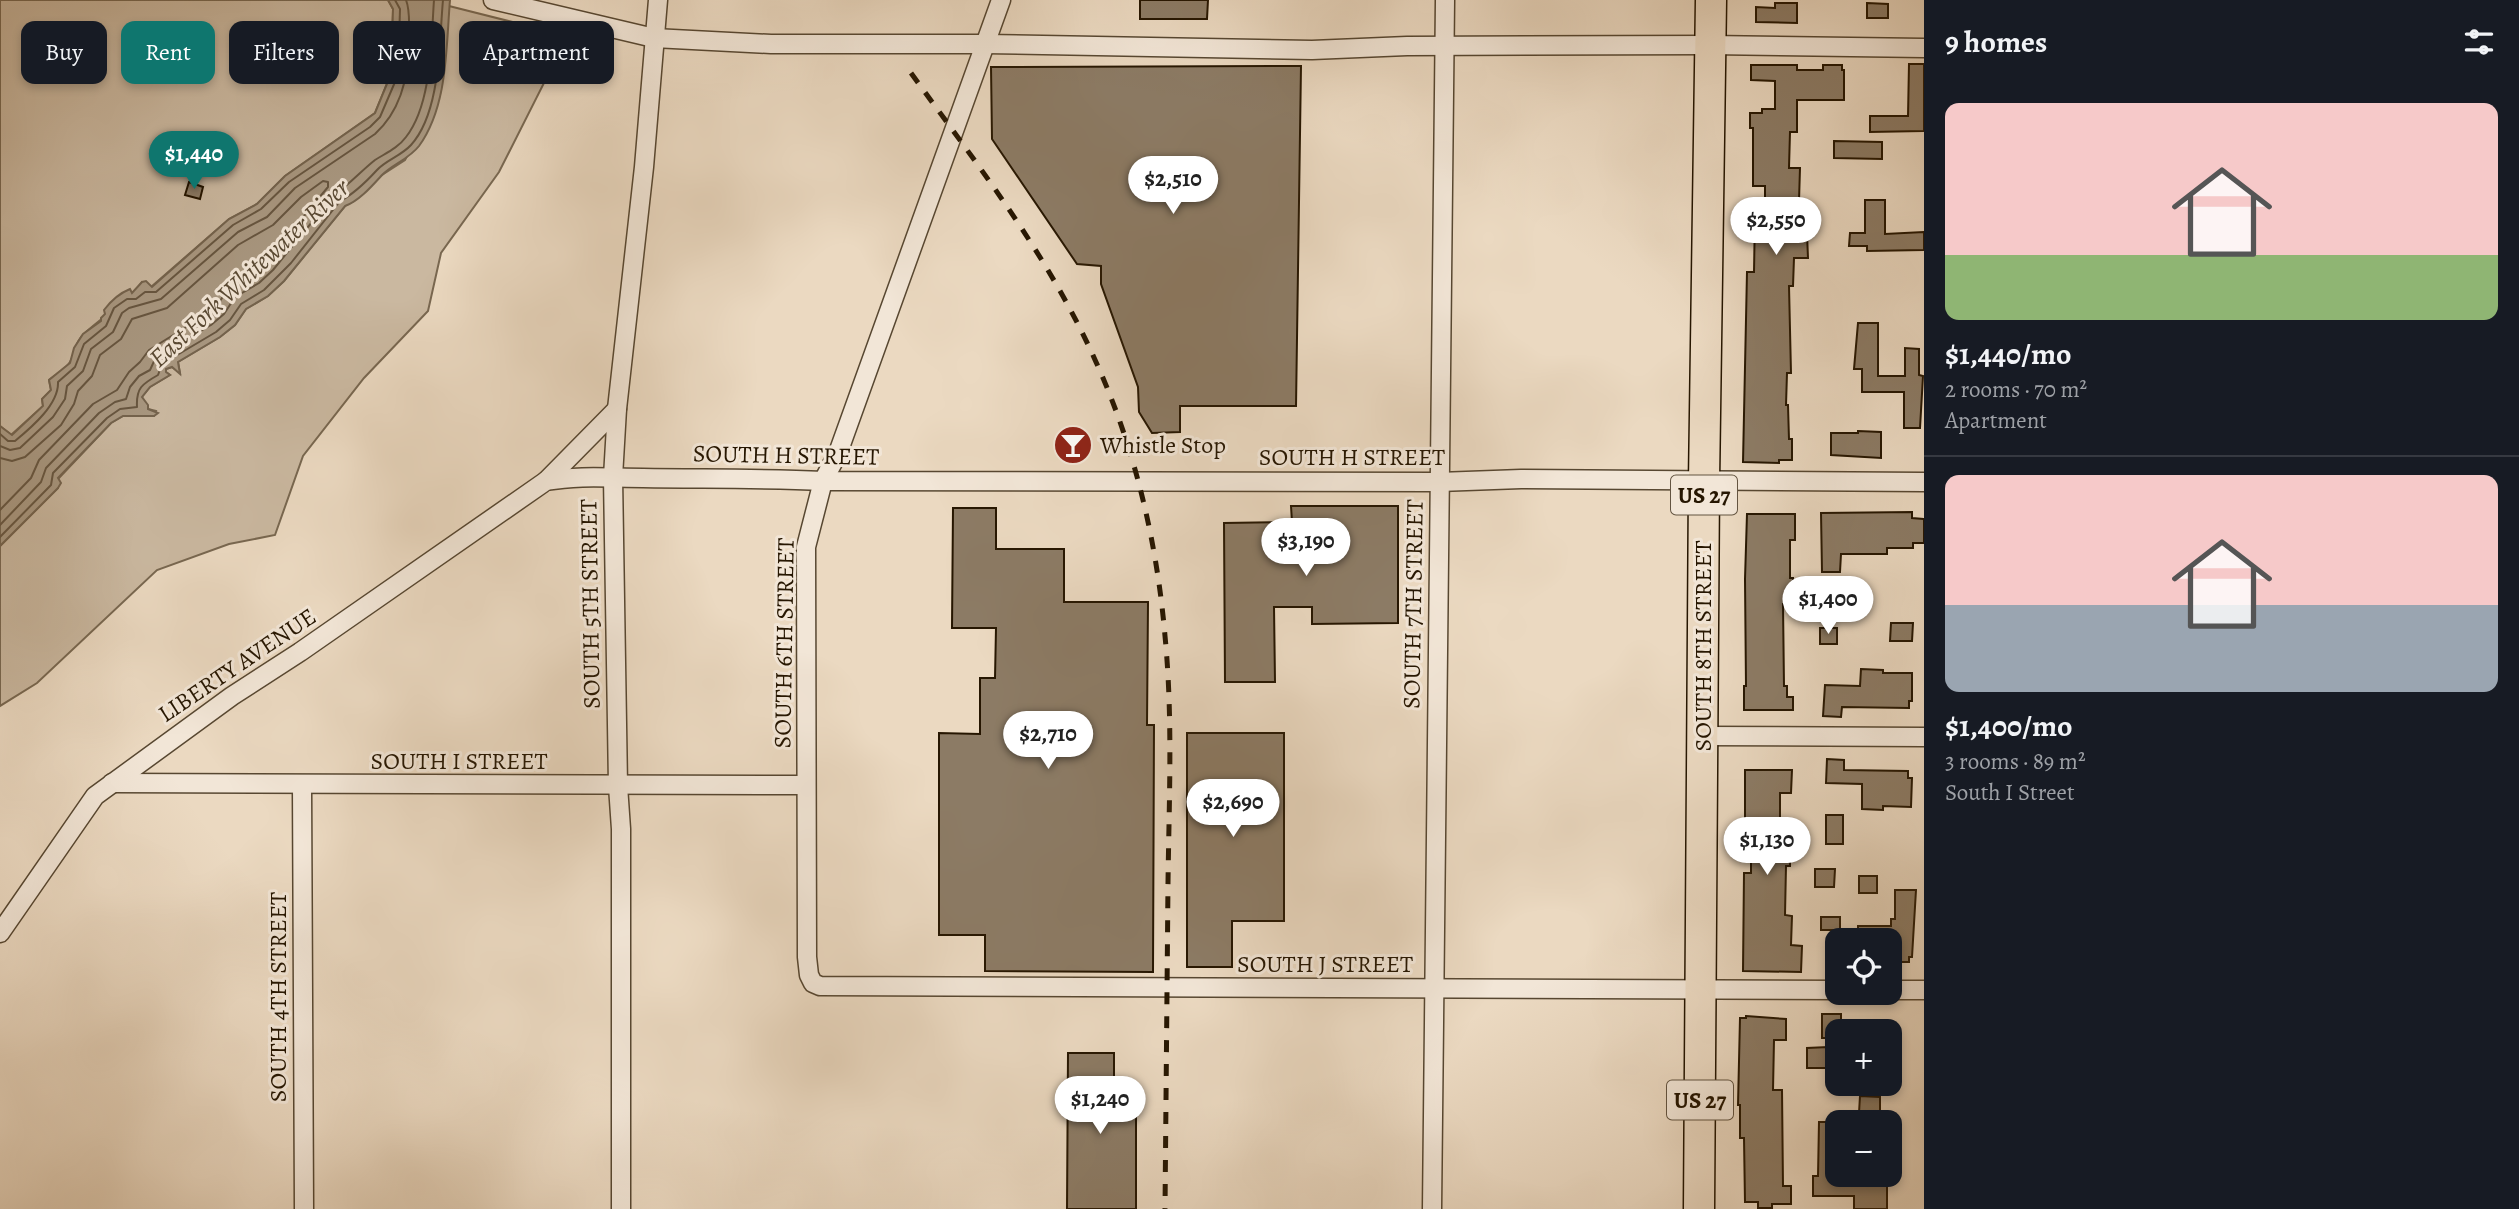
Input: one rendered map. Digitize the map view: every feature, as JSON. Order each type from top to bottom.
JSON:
[{"type":"highway","name":"SOUTH 8TH STREET","points":[[1699,1209],[1704,482],[1711,0]]},
{"type":"street","points":[[493,0],[654,38],[771,44],[985,44],[1312,50],[1407,46],[1710,44],[1924,48]]},
{"type":"street","name":"SOUTH 5TH STREET","points":[[621,1209],[621,829],[613,477],[617,410],[658,0]]},
{"type":"street","name":"SOUTH 6TH STREET","points":[[813,983],[807,957],[806,547],[823,481],[838,453],[1001,0]]},
{"type":"street","name":"SOUTH 7TH STREET","points":[[1432,1209],[1445,0]]},
{"type":"street","name":"LIBERTY AVENUE","points":[[0,933],[95,796],[232,696],[300,652],[546,481],[617,410]]},
{"type":"street","name":"LIBERTY AVENUE","points":[[546,481],[575,476],[613,477]]},
{"type":"street","name":"SOUTH H STREET","points":[[613,477],[732,477],[823,481],[1439,482],[1521,479],[1924,482]]},
{"type":"street","points":[[1703,736],[1924,737]]},
{"type":"street","name":"SOUTH I STREET","points":[[112,783],[805,785]]},
{"type":"street","name":"SOUTH 4TH STREET","points":[[302,785],[304,1209]]},
{"type":"street","name":"SOUTH J STREET","points":[[813,983],[833,986],[1825,990]]},
{"type":"street","points":[[1902,990],[1924,990]]},
{"type":"shaded area","points":[[0,0],[388,0],[393,9],[393,21],[353,21],[353,84],[387,84],[375,113],[285,176],[257,204],[229,219],[151,287],[142,282],[130,296],[82,336],[68,365],[49,380],[51,390],[42,399],[43,406],[11,435],[0,426]]},
{"type":"shaded area","points":[[449,6],[508,21],[459,21],[459,84],[543,84],[499,172],[441,253],[428,311],[364,378],[303,456],[275,535],[229,544],[157,570],[37,683],[0,706],[0,546],[58,488],[58,479],[111,423],[123,416],[154,416],[156,411],[148,409],[142,397],[150,387],[170,375],[166,369],[172,367],[180,373],[178,362],[235,325],[246,309],[268,296],[284,281],[345,206],[405,160],[440,95],[441,84],[445,84]]},
{"type":"water","points":[[388,0],[450,0],[445,66],[445,21],[393,21],[393,9]]},
{"type":"water","name":"East Fork Whitewater River","points":[[387,84],[442,84],[436,113],[419,146],[386,171],[360,197],[345,206],[284,281],[268,296],[246,309],[235,325],[220,337],[178,362],[180,374],[172,367],[166,369],[170,375],[150,387],[142,397],[148,409],[158,413],[154,416],[123,416],[111,423],[58,478],[61,483],[58,488],[0,546],[0,426],[12,435],[43,406],[42,399],[51,390],[49,380],[70,363],[74,348],[83,334],[101,321],[104,310],[116,298],[130,289],[132,293],[142,282],[146,281],[152,287],[229,219],[257,204],[285,176],[375,113]]},
{"type":"building","points":[[1140,0],[1208,0],[1207,19],[1140,19]]},
{"type":"building","points":[[1775,3],[1797,3],[1797,23],[1756,22],[1756,7],[1775,8]]},
{"type":"building","points":[[1867,3],[1888,4],[1888,18],[1867,18]]},
{"type":"building","points":[[1909,64],[1924,64],[1924,131],[1870,132],[1870,116],[1908,116]]},
{"type":"building","points":[[1751,65],[1797,65],[1797,70],[1823,70],[1823,65],[1842,65],[1844,70],[1844,100],[1797,100],[1797,132],[1790,132],[1789,168],[1800,168],[1798,234],[1807,234],[1808,258],[1794,258],[1793,286],[1789,286],[1791,373],[1787,373],[1786,405],[1789,439],[1792,439],[1792,460],[1779,460],[1779,463],[1743,462],[1747,272],[1754,272],[1755,214],[1765,214],[1765,186],[1753,186],[1753,128],[1750,128],[1750,113],[1775,109],[1775,81],[1751,80]]},
{"type":"building","points":[[1301,66],[1296,406],[1180,406],[1180,432],[1152,433],[1139,412],[1138,387],[1101,284],[1101,266],[1077,264],[992,139],[991,67]]},
{"type":"building","points":[[1834,141],[1882,142],[1882,159],[1834,158]]},
{"type":"building","points":[[189,182],[203,187],[200,199],[185,195]]},
{"type":"building","points":[[1865,200],[1885,200],[1885,234],[1924,232],[1924,250],[1867,251],[1867,246],[1849,246],[1850,233],[1865,233]]},
{"type":"building","points":[[1858,323],[1878,323],[1878,376],[1905,376],[1905,348],[1919,349],[1919,375],[1923,376],[1920,428],[1904,428],[1904,392],[1862,392],[1862,369],[1854,369]]},
{"type":"building","points":[[1881,432],[1881,458],[1831,455],[1831,433]]},
{"type":"building","points":[[1291,506],[1398,506],[1398,623],[1312,624],[1312,607],[1274,607],[1275,682],[1225,682],[1224,523],[1292,522]]},
{"type":"building","points":[[953,508],[996,508],[996,549],[1064,549],[1064,602],[1148,602],[1147,725],[1154,725],[1153,972],[985,971],[985,935],[939,935],[939,733],[980,734],[980,678],[995,678],[996,628],[952,628]]},
{"type":"building","points":[[1912,512],[1912,518],[1924,519],[1924,543],[1913,543],[1913,548],[1887,548],[1887,554],[1841,554],[1840,572],[1822,572],[1821,513]]},
{"type":"building","points":[[1747,514],[1795,514],[1795,540],[1790,540],[1790,578],[1793,578],[1793,583],[1808,583],[1808,598],[1793,598],[1793,604],[1783,604],[1784,686],[1787,686],[1787,697],[1793,697],[1793,710],[1744,710]]},
{"type":"building","points":[[1891,623],[1913,623],[1912,641],[1890,641]]},
{"type":"building","points":[[1820,628],[1837,628],[1837,644],[1820,644]]},
{"type":"building","points":[[1861,669],[1883,670],[1883,673],[1912,673],[1912,701],[1909,701],[1909,708],[1842,707],[1841,717],[1823,716],[1825,685],[1860,686]]},
{"type":"building","points":[[1187,733],[1284,733],[1284,921],[1232,921],[1232,967],[1187,967]]},
{"type":"building","points":[[1827,759],[1844,760],[1844,770],[1908,771],[1908,778],[1912,778],[1911,807],[1883,806],[1883,810],[1862,809],[1862,784],[1826,783]]},
{"type":"building","points":[[1745,770],[1792,770],[1791,793],[1780,793],[1780,840],[1790,840],[1790,866],[1786,866],[1785,915],[1792,916],[1791,945],[1802,946],[1801,972],[1743,971],[1744,873],[1751,873],[1751,845],[1745,845]]},
{"type":"building","points":[[1826,815],[1843,815],[1843,844],[1826,844]]},
{"type":"building","points":[[1815,869],[1835,869],[1834,887],[1815,887]]},
{"type":"building","points":[[1859,876],[1877,876],[1877,893],[1859,893]]},
{"type":"building","points":[[1895,890],[1916,890],[1912,957],[1909,957],[1909,962],[1902,962],[1902,928],[1858,928],[1891,926],[1891,919],[1895,919]]},
{"type":"building","points":[[1821,917],[1840,917],[1840,928],[1821,930]]},
{"type":"building","points":[[1822,1014],[1841,1014],[1841,1019],[1825,1019],[1825,1038],[1822,1038]]},
{"type":"building","points":[[1746,1016],[1786,1019],[1786,1040],[1774,1040],[1773,1090],[1782,1090],[1783,1186],[1791,1186],[1791,1204],[1772,1204],[1772,1208],[1758,1208],[1758,1202],[1745,1202],[1744,1138],[1740,1138],[1738,1105],[1740,1018]]},
{"type":"building","points":[[1825,1047],[1825,1068],[1807,1068],[1807,1048]]},
{"type":"building","points":[[1068,1053],[1114,1053],[1114,1085],[1136,1085],[1136,1209],[1067,1209]]},
{"type":"building","points":[[1860,1096],[1880,1097],[1880,1110],[1859,1110]]},
{"type":"building","points":[[1819,1122],[1825,1122],[1825,1187],[1887,1187],[1887,1209],[1854,1209],[1854,1196],[1813,1196],[1813,1176],[1818,1176]]},
{"type":"railway","points":[[911,73],[1035,249],[1077,323],[1096,362],[1122,428],[1150,531],[1165,636],[1170,729],[1165,1209]]},
{"type":"place","name":"Whistle Stop","points":[[1073,445]]}]
